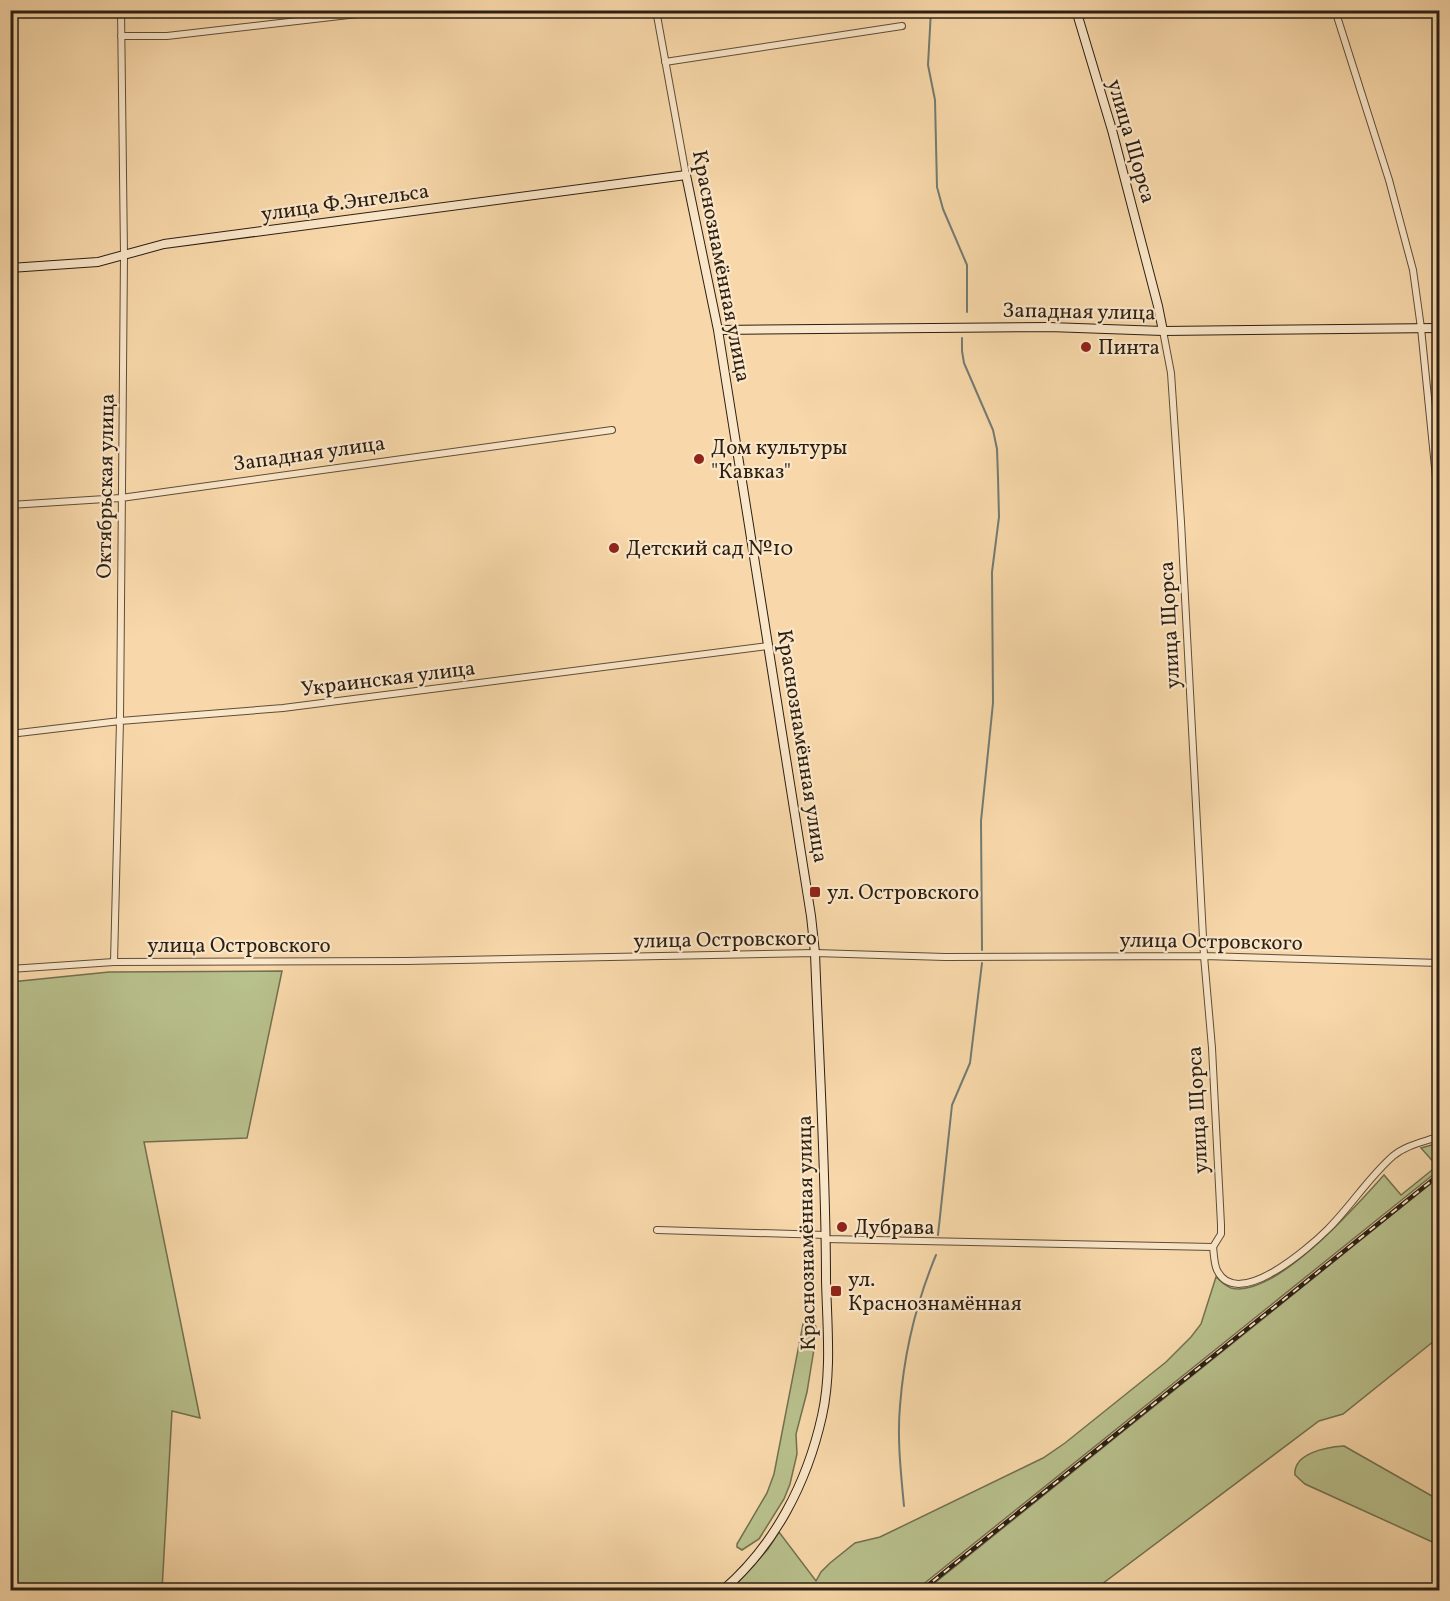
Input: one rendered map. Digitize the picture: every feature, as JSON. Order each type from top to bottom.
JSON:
[{"type":"main road","name":"улица Щорса","points":[[1076,10],[1112,130],[1163,331]]},
{"type":"main road","name":"улица Ф.Энгельса","points":[[10,268],[98,262],[164,244],[686,175]]},
{"type":"main road","name":"Краснознамённая улица","points":[[686,175],[718,330],[805,874],[815,953],[826,1237],[827,1371],[822,1414],[813,1450],[798,1489],[760,1553],[723,1590]]},
{"type":"main road","name":"Западная улица","points":[[718,330],[1056,327],[1163,331],[1440,328]]},
{"type":"street","name":"Октябрьская улица","points":[[114,962],[120,721],[124,255],[121,10]]},
{"type":"street","points":[[121,36],[167,36],[392,10]]},
{"type":"street","name":"Краснознамённая улица","points":[[656,10],[686,175]]},
{"type":"street","points":[[1335,10],[1399,215],[1413,270],[1440,517]]},
{"type":"street","points":[[665,62],[902,26]]},
{"type":"street","name":"улица Щорса","points":[[1163,331],[1171,373],[1204,956],[1212,1048],[1221,1225],[1221,1234],[1214,1247]]},
{"type":"street","name":"Западная улица","points":[[10,505],[121,498],[612,430]]},
{"type":"street","name":"Украинская улица","points":[[10,734],[120,721],[283,708],[768,646]]},
{"type":"street","name":"улица Островского","points":[[10,969],[114,962],[407,961],[815,953],[966,957],[1204,956],[1440,963]]},
{"type":"street","points":[[657,1230],[826,1237],[1214,1247],[1216,1269],[1227,1281],[1243,1284],[1263,1278],[1281,1267],[1327,1230],[1391,1157],[1410,1146],[1440,1136]]},
{"type":"green space","points":[[282,971],[247,1138],[144,1142],[200,1418],[172,1411],[162,1590],[11,1590],[11,982],[109,972]]},
{"type":"green space","points":[[1439,1143],[1439,1170],[916,1590],[731,1590],[768,1549],[779,1532],[816,1581],[830,1563],[855,1543],[880,1537],[1043,1458],[1166,1362],[1191,1337],[1201,1324],[1216,1277],[1231,1288],[1249,1288],[1270,1279],[1314,1247],[1384,1175],[1401,1195],[1437,1166],[1421,1148]]},
{"type":"green space","points":[[1439,1177],[1439,1337],[1343,1414],[1319,1421],[1094,1590],[926,1590]]},
{"type":"green space","points":[[807,1319],[811,1319],[816,1327],[814,1349],[807,1392],[796,1434],[797,1454],[790,1484],[784,1499],[759,1539],[742,1550],[737,1547],[737,1544],[767,1493],[774,1474],[803,1324]]},
{"type":"green space","points":[[1344,1446],[1439,1500],[1439,1545],[1305,1484],[1295,1475],[1299,1461],[1305,1456],[1320,1450]]},
{"type":"waterway","points":[[931,10],[928,65],[935,100],[937,187],[943,209],[967,265],[967,312]]},
{"type":"waterway","points":[[962,338],[964,363],[993,430],[997,449],[998,477],[999,517],[992,572],[993,703],[981,821],[982,950]]},
{"type":"waterway","points":[[938,1235],[952,1105],[970,1063],[982,963]]},
{"type":"waterway","points":[[904,1506],[899,1444],[904,1367],[922,1291],[936,1255]]},
{"type":"railway","points":[[922,1590],[1440,1174]]},
{"type":"place","name":"Пинта","points":[[1086,347]]},
{"type":"place","name":"Дом культуры \"Кавказ\"","points":[[699,459]]},
{"type":"place","name":"Детский сад №10","points":[[614,548]]},
{"type":"place","name":"ул. Островского","points":[[815,892]]},
{"type":"place","name":"Дубрава","points":[[842,1227]]},
{"type":"place","name":"ул. Краснознамённая","points":[[836,1291]]}]
